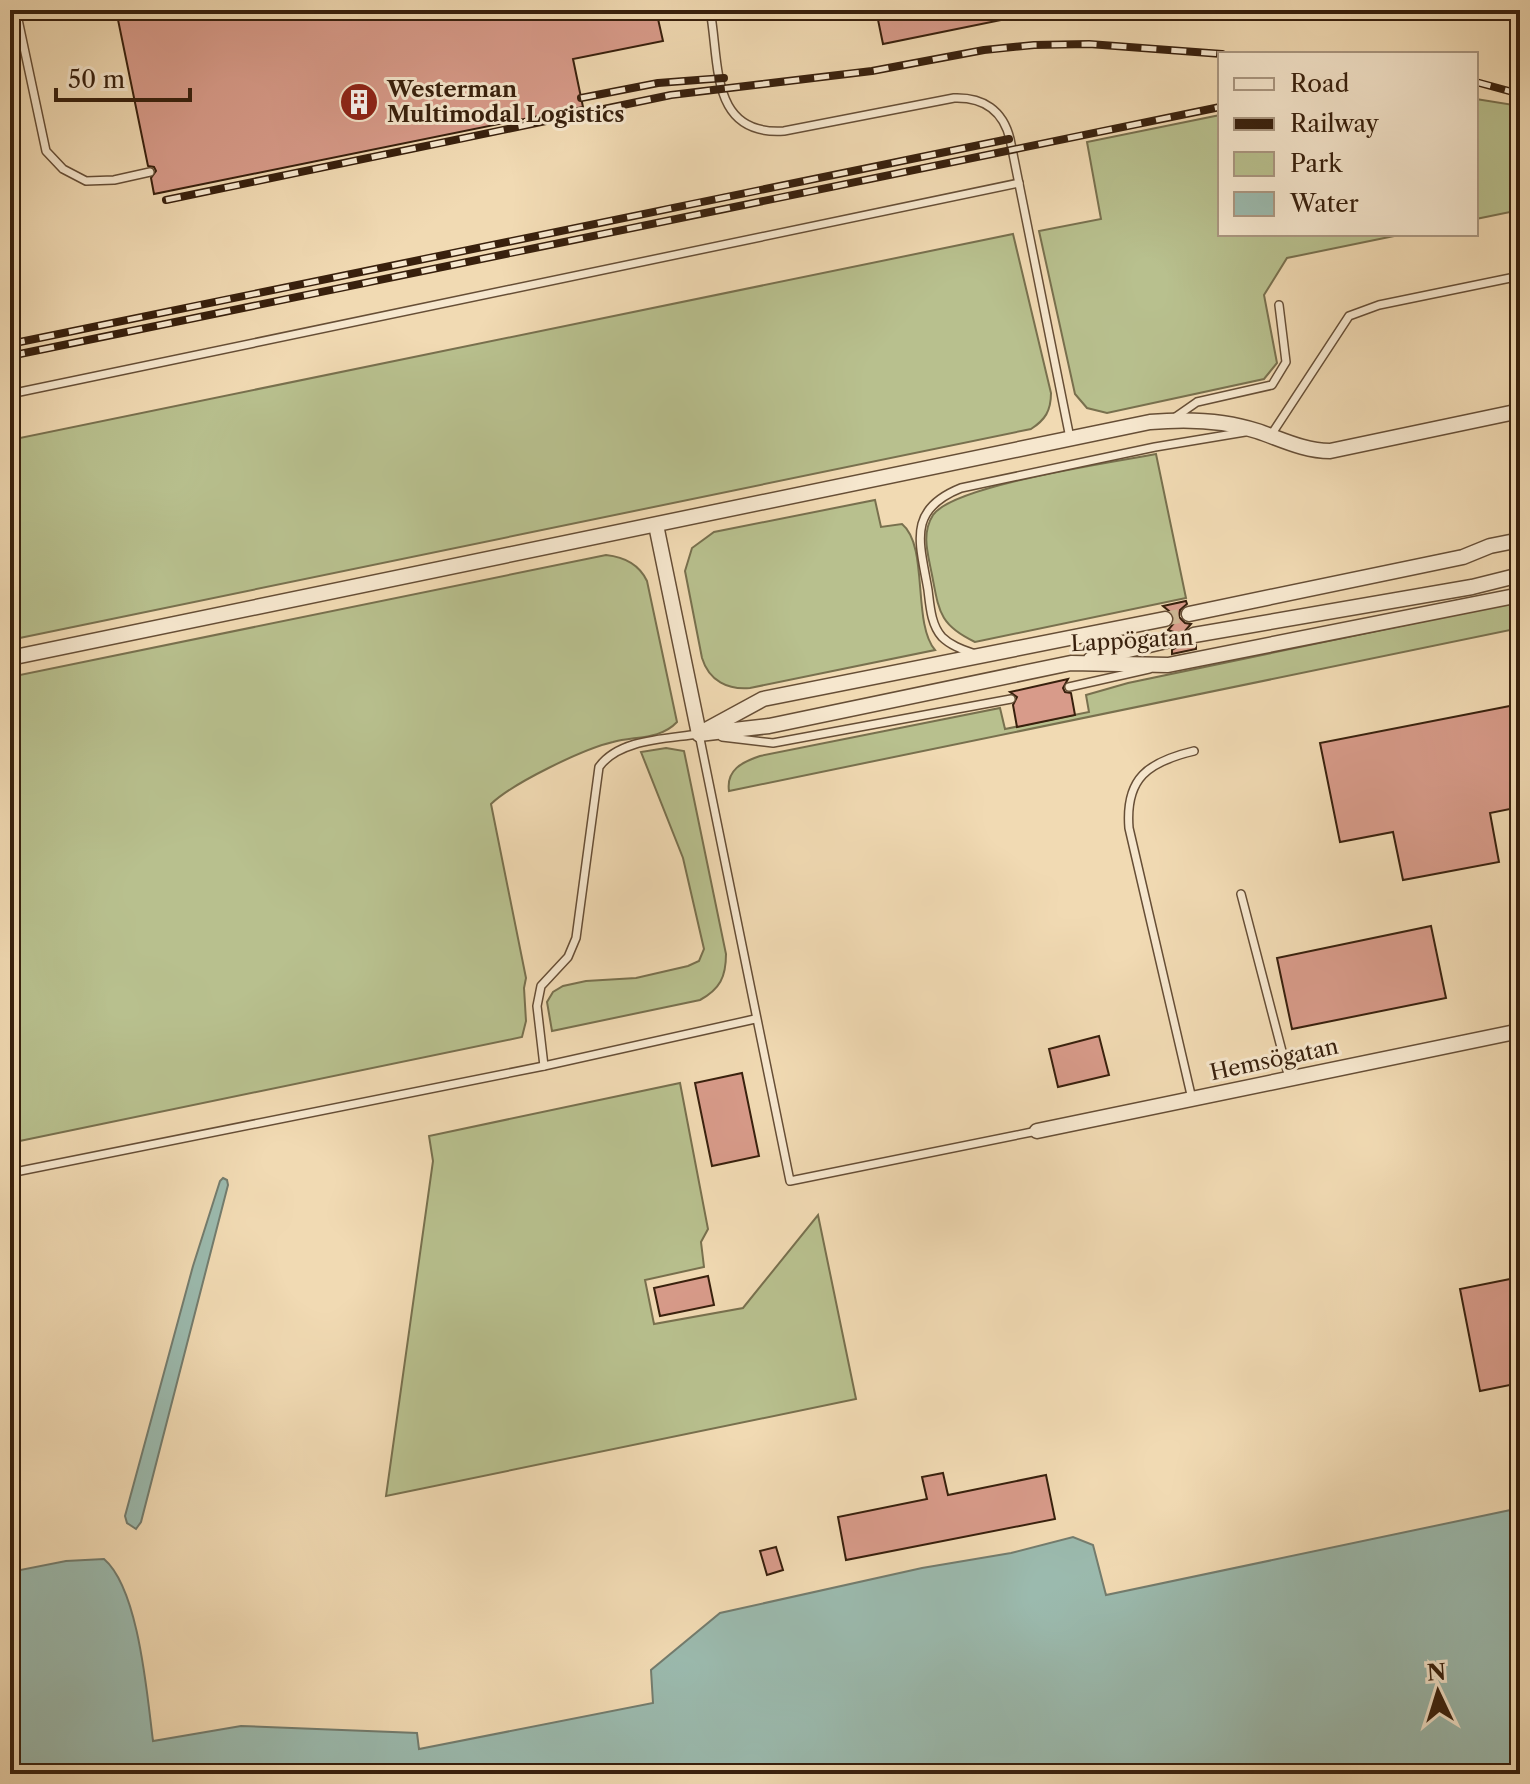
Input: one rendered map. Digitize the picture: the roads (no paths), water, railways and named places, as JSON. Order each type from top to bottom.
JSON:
[{"type":"street","points":[[10,658],[1170,420],[1233,424],[1307,448],[1330,451],[1520,411]]},
{"type":"street","points":[[656,525],[699,734]]},
{"type":"street","name":"Lappögatan","points":[[1189,614],[1463,557],[1490,546],[1520,540]]},
{"type":"street","points":[[1194,635],[1472,587],[1520,575]]},
{"type":"street","name":"Lappögatan","points":[[699,734],[769,726],[1071,663],[1168,665],[1520,595]]},
{"type":"street","name":"Lappögatan","points":[[699,734],[763,699],[1165,619]]},
{"type":"street","points":[[1071,663],[1170,640]]},
{"type":"street","name":"Hemsögatan","points":[[1037,1131],[1520,1031]]},
{"type":"lane","points":[[16,10],[46,151],[63,169],[86,181],[114,180],[150,172]]},
{"type":"lane","points":[[710,10],[723,98],[731,112],[752,129],[784,131],[954,98],[980,100],[1000,115],[1019,183],[1070,440]]},
{"type":"lane","points":[[10,394],[1019,183]]},
{"type":"lane","points":[[1270,436],[1349,316],[1379,305],[1520,276]]},
{"type":"lane","points":[[1170,420],[1197,402],[1272,385],[1286,362],[1279,305]]},
{"type":"lane","points":[[977,655],[945,640],[931,614],[919,532],[925,514],[939,498],[976,484],[1155,447],[1256,430]]},
{"type":"lane","points":[[1069,687],[1168,665]]},
{"type":"lane","points":[[544,1066],[538,1034],[541,986],[568,957],[576,938],[599,767],[608,755],[629,747],[699,734],[773,743],[1011,699]]},
{"type":"lane","points":[[699,734],[790,1181],[1037,1131]]},
{"type":"lane","points":[[1192,1099],[1129,828],[1128,812],[1140,777],[1154,764],[1194,751]]},
{"type":"lane","points":[[1241,894],[1289,1078]]},
{"type":"lane","points":[[10,1173],[544,1066],[755,1019]]},
{"type":"water","points":[[223,1178],[228,1185],[141,1522],[136,1529],[127,1523],[125,1516],[193,1266]]},
{"type":"water","points":[[1520,1508],[1520,1774],[10,1774],[10,1572],[66,1561],[104,1559],[126,1594],[144,1671],[153,1741],[241,1726],[417,1733],[419,1749],[653,1703],[651,1670],[720,1613],[922,1568],[1011,1553],[1073,1537],[1093,1545],[1106,1595]]},
{"type":"tunnel","points":[[1165,619],[1189,614]]},
{"type":"tunnel","points":[[1170,640],[1194,635]]},
{"type":"railway","points":[[166,200],[671,95],[872,71],[984,50],[1089,44],[1218,54]]},
{"type":"railway","points":[[581,98],[658,83],[724,78]]},
{"type":"railway","points":[[1478,83],[1520,94]]},
{"type":"railway","points":[[10,356],[1218,107]]},
{"type":"railway","points":[[10,344],[1009,139]]},
{"type":"place","name":"Westerman Multimodal Logistics","points":[[359,102]]}]
